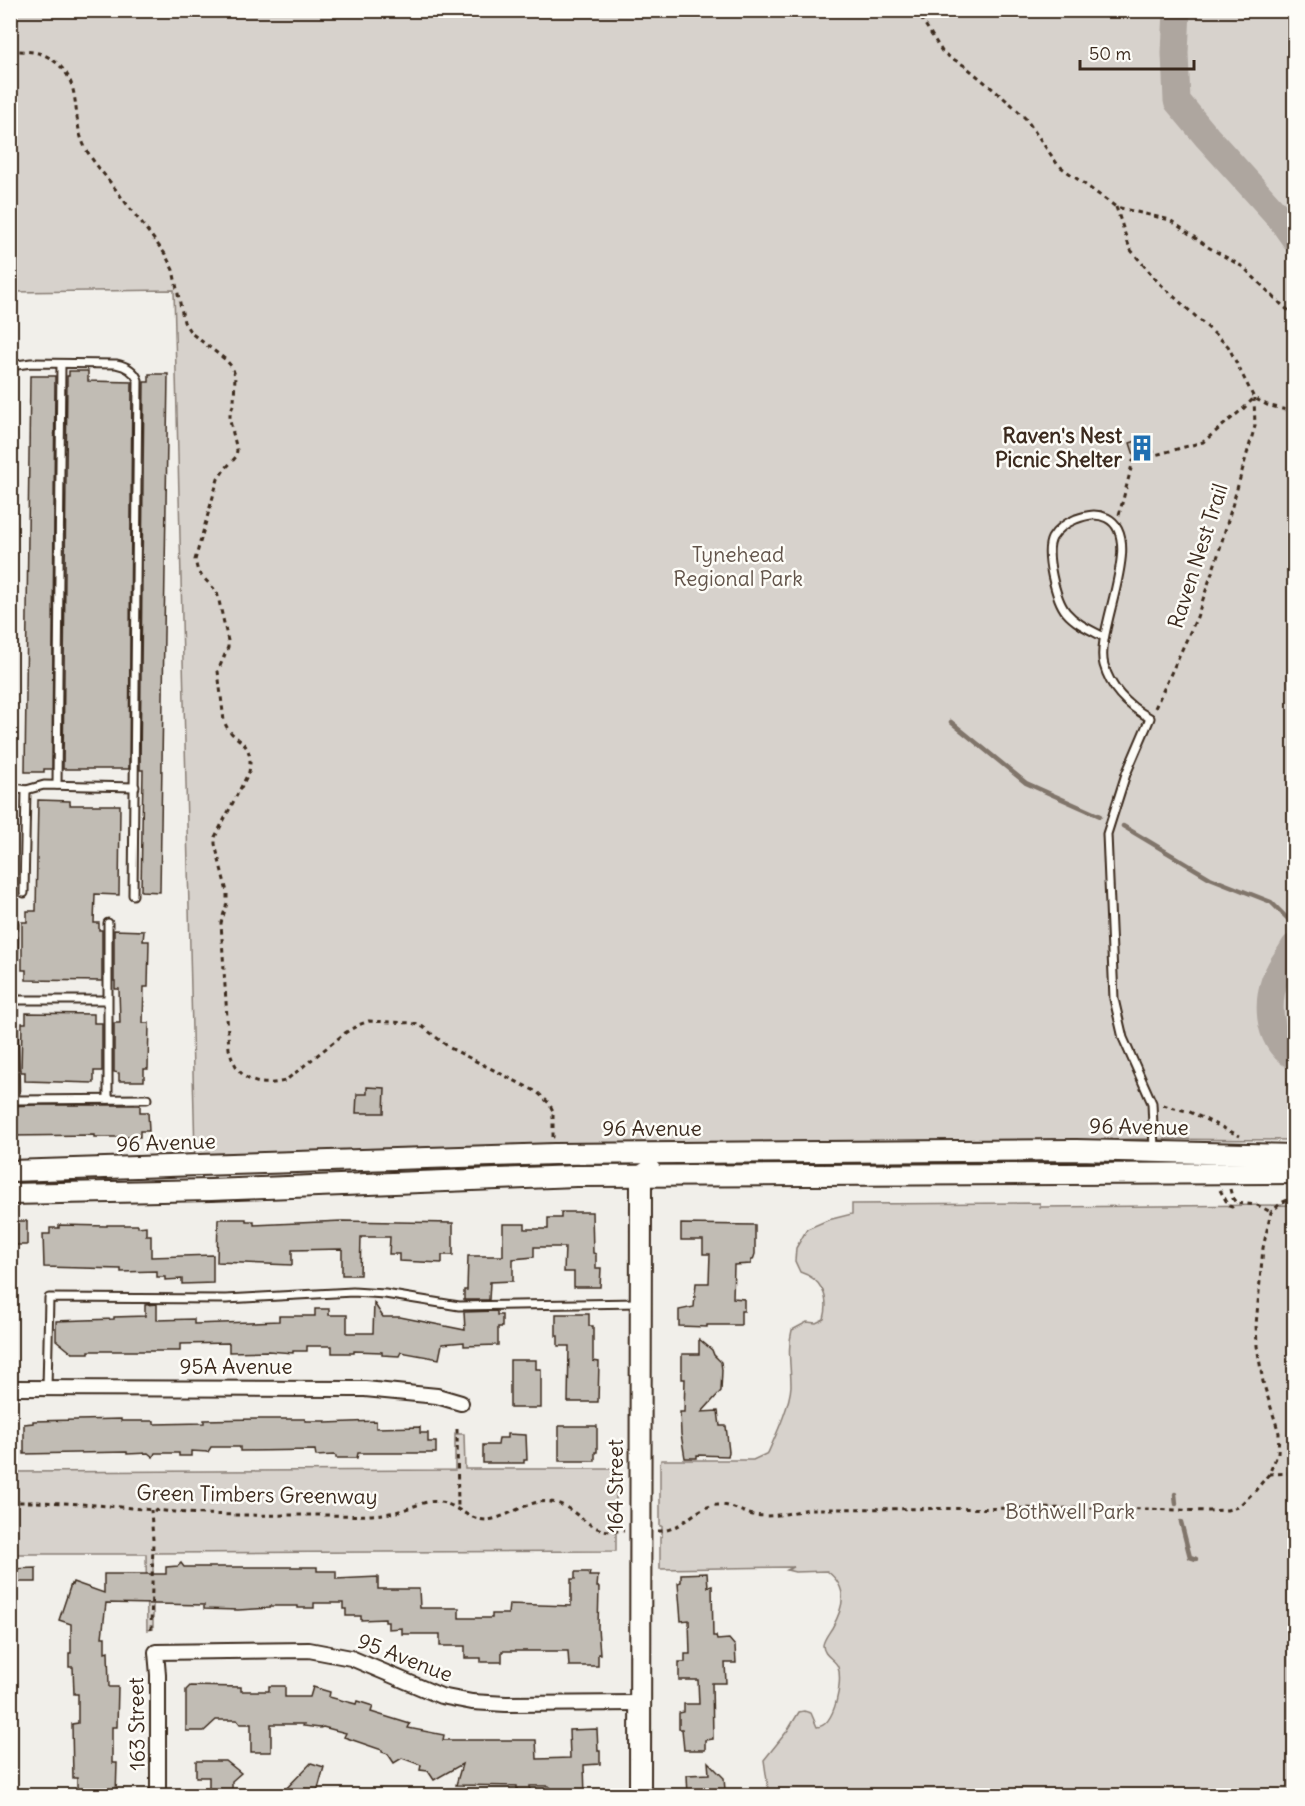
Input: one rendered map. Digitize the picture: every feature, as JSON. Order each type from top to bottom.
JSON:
[{"type":"main road","name":"96 Avenue","points":[[10,1171],[554,1154],[1076,1150],[1294,1155]]},
{"type":"main road","points":[[640,1176],[675,1153]]},
{"type":"main road","points":[[10,1194],[211,1190],[512,1178],[1294,1173]]},
{"type":"main road","name":"164 Street","points":[[639,1796],[640,1176]]},
{"type":"street","name":"95A Avenue","points":[[10,1389],[364,1389],[437,1396],[461,1403]]},
{"type":"street","name":"95 Avenue","points":[[156,1652],[309,1650],[351,1658],[433,1693],[464,1701],[506,1704],[640,1703]]},
{"type":"street","name":"163 Street","points":[[156,1652],[158,1796]]},
{"type":"lane","points":[[10,366],[31,363],[125,366],[135,374],[138,380],[133,895]]},
{"type":"lane","points":[[57,786],[61,364]]},
{"type":"lane","points":[[1104,637],[1079,624],[1065,611],[1053,582],[1050,562],[1051,540],[1064,523],[1088,514],[1101,515],[1112,521],[1122,536],[1114,598],[1104,637],[1103,663],[1115,691],[1135,710],[1150,718],[1126,774],[1107,834],[1114,999],[1123,1038],[1152,1102],[1154,1151]]},
{"type":"lane","points":[[10,787],[26,790],[44,786],[135,786]]},
{"type":"lane","points":[[24,893],[26,790]]},
{"type":"lane","points":[[14,922],[13,1100],[147,1099]]},
{"type":"lane","points":[[108,923],[108,1099]]},
{"type":"lane","points":[[12,1000],[107,1000]]},
{"type":"lane","points":[[47,1388],[49,1298],[226,1299],[353,1292],[385,1294],[459,1306],[641,1303]]},
{"type":"path","points":[[916,10],[943,53],[965,66],[1012,105],[1026,119],[1058,165],[1116,207],[1170,220],[1208,247],[1244,267],[1294,315]]},
{"type":"path","points":[[10,51],[42,53],[65,72],[71,81],[76,125],[82,143],[165,255],[173,270],[183,322],[192,333],[226,360],[235,375],[234,403],[230,421],[237,450],[236,457],[218,479],[195,560],[198,572],[217,592],[228,641],[228,647],[218,671],[224,720],[226,726],[247,746],[251,762],[249,772],[215,837],[227,892],[227,903],[221,923],[229,1049],[232,1061],[252,1082],[262,1085],[273,1084],[285,1081],[358,1025],[369,1021],[412,1023],[423,1027],[450,1048],[544,1097],[553,1111],[553,1137]]},
{"type":"path","points":[[1116,207],[1130,249],[1158,282],[1228,346],[1254,398],[1267,405],[1294,412]]},
{"type":"path","points":[[1112,521],[1119,516],[1132,461],[1203,442],[1254,398]]},
{"type":"path","name":"Raven Nest Trail","points":[[1150,718],[1197,617],[1218,555],[1255,426],[1254,398]]},
{"type":"path","points":[[1152,1102],[1190,1112],[1245,1138]]},
{"type":"path","points":[[1230,1191],[1236,1203],[1257,1206],[1271,1212]]},
{"type":"path","points":[[654,1531],[672,1528],[708,1506],[717,1505],[728,1505],[751,1514],[768,1517],[809,1509],[879,1507],[1227,1510],[1238,1507],[1269,1474],[1278,1453],[1279,1433],[1263,1382],[1256,1325],[1263,1248],[1271,1212],[1281,1203],[1294,1197]]},
{"type":"path","points":[[457,1429],[458,1511]]},
{"type":"path","points":[[1269,1474],[1294,1473]]},
{"type":"path","name":"Green Timbers Greenway","points":[[10,1502],[40,1502],[190,1513],[319,1515],[380,1514],[397,1512],[429,1502],[440,1502],[471,1517],[484,1520],[496,1518],[536,1502],[549,1501],[563,1505],[597,1528],[608,1531],[631,1531]]},
{"type":"path","points":[[151,1510],[153,1539],[151,1630]]},
{"type":"green space","name":"Tynehead Regional Park","points":[[10,11],[1294,11],[1294,1140],[1140,1139],[195,1154],[174,290],[11,292]]},
{"type":"green space","name":"Bothwell Park","points":[[1040,1203],[1040,1207],[1294,1205],[1294,1795],[769,1795],[764,1760],[799,1712],[811,1713],[817,1727],[829,1719],[836,1702],[839,1682],[838,1667],[825,1652],[823,1645],[839,1613],[842,1598],[839,1584],[827,1571],[787,1570],[794,1567],[660,1569],[661,1460],[753,1460],[768,1453],[790,1394],[789,1351],[792,1330],[807,1322],[816,1323],[824,1319],[826,1311],[825,1296],[819,1284],[800,1272],[795,1261],[796,1248],[807,1229],[828,1220],[852,1214],[852,1204]]},
{"type":"green space","points":[[455,1434],[464,1434],[465,1469],[616,1469],[616,1551],[153,1553],[153,1629],[147,1630],[146,1554],[11,1554],[10,1472],[455,1470]]},
{"type":"building","points":[[69,371],[88,371],[88,381],[132,382],[129,769],[63,769],[67,376],[69,376]]},
{"type":"building","points":[[149,374],[168,374],[160,892],[141,891],[144,382],[149,382]]},
{"type":"building","points":[[30,376],[55,376],[52,769],[44,769],[44,772],[25,772]]},
{"type":"building","name":"Raven's Nest Picnic Shelter","points":[[1149,437],[1154,452],[1135,458],[1130,443]]},
{"type":"building","points":[[38,800],[70,801],[70,805],[120,805],[119,895],[95,894],[94,923],[99,923],[99,930],[102,930],[102,981],[26,980],[26,970],[22,970],[22,922],[27,922],[27,911],[36,911]]},
{"type":"building","points":[[114,930],[144,931],[143,941],[149,941],[148,987],[144,987],[143,1023],[149,1023],[148,1069],[144,1069],[144,1081],[119,1081],[119,1073],[114,1072],[114,1023],[120,1023],[119,989],[115,989],[114,981]]},
{"type":"building","points":[[26,1013],[94,1014],[94,1023],[102,1023],[102,1071],[94,1071],[94,1083],[25,1081],[25,1072],[21,1072],[22,1023],[26,1023]]},
{"type":"building","points":[[367,1087],[385,1088],[384,1113],[356,1113],[357,1094],[367,1094]]},
{"type":"building","points":[[140,1105],[140,1112],[148,1112],[149,1131],[140,1131],[140,1137],[10,1136],[10,1106]]},
{"type":"building","points":[[561,1212],[592,1212],[593,1253],[596,1254],[596,1268],[601,1268],[600,1287],[574,1287],[574,1272],[564,1272],[565,1247],[534,1247],[534,1257],[513,1259],[513,1281],[490,1282],[489,1300],[464,1300],[464,1290],[467,1290],[468,1256],[503,1256],[503,1224],[525,1224],[525,1229],[548,1229],[548,1218],[561,1218]]},
{"type":"building","points":[[218,1219],[246,1219],[246,1221],[254,1221],[254,1225],[342,1221],[453,1223],[453,1255],[442,1255],[442,1263],[399,1261],[399,1254],[389,1254],[390,1237],[361,1237],[360,1275],[342,1275],[342,1249],[292,1250],[292,1265],[217,1262]]},
{"type":"building","points":[[10,1221],[27,1221],[27,1245],[10,1245]]},
{"type":"building","points":[[681,1224],[755,1225],[755,1254],[751,1264],[734,1265],[733,1298],[744,1299],[741,1325],[679,1326],[679,1310],[694,1307],[696,1283],[709,1283],[710,1254],[703,1254],[703,1240],[681,1240]]},
{"type":"building","points":[[59,1225],[146,1226],[146,1235],[151,1235],[151,1257],[213,1255],[213,1283],[182,1284],[182,1279],[165,1280],[165,1277],[157,1277],[157,1271],[121,1272],[121,1269],[44,1267],[43,1234],[50,1234],[50,1228],[59,1228]]},
{"type":"building","points":[[374,1303],[383,1317],[400,1317],[465,1330],[464,1312],[497,1311],[497,1315],[502,1315],[502,1327],[498,1327],[498,1345],[464,1346],[464,1342],[442,1344],[439,1359],[401,1352],[399,1356],[382,1355],[382,1352],[332,1353],[332,1346],[307,1346],[307,1351],[293,1351],[293,1353],[229,1352],[229,1343],[180,1344],[180,1351],[72,1353],[56,1340],[56,1321],[145,1316],[145,1305],[157,1304],[157,1320],[194,1319],[194,1324],[279,1321],[279,1316],[315,1316],[315,1309],[329,1309],[329,1315],[347,1315],[347,1333],[373,1333]]},
{"type":"building","points":[[556,1314],[589,1314],[589,1326],[593,1326],[593,1361],[599,1362],[598,1402],[568,1402],[569,1346],[558,1346]]},
{"type":"building","points":[[699,1339],[721,1362],[721,1391],[702,1412],[718,1411],[720,1426],[726,1426],[728,1456],[697,1455],[697,1458],[685,1458],[680,1412],[684,1412],[685,1379],[682,1379],[682,1354],[699,1354]]},
{"type":"building","points":[[510,1360],[536,1360],[536,1369],[541,1369],[541,1408],[510,1408]]},
{"type":"building","points":[[121,1419],[121,1421],[154,1421],[154,1424],[256,1419],[305,1419],[305,1421],[326,1421],[326,1423],[376,1421],[376,1428],[420,1427],[420,1433],[428,1433],[428,1442],[436,1442],[436,1453],[358,1453],[357,1458],[336,1458],[334,1455],[316,1456],[315,1450],[240,1451],[240,1447],[211,1447],[208,1452],[191,1451],[191,1456],[179,1456],[179,1453],[155,1453],[153,1457],[148,1453],[127,1454],[127,1452],[24,1454],[24,1424],[33,1423],[33,1421]]},
{"type":"building","points":[[559,1426],[597,1426],[595,1461],[559,1461]]},
{"type":"building","points":[[507,1434],[526,1435],[527,1460],[524,1460],[524,1463],[483,1463],[483,1445],[498,1445],[499,1438],[507,1438]]},
{"type":"building","points":[[181,1563],[184,1567],[317,1567],[317,1571],[336,1571],[336,1579],[378,1577],[378,1589],[419,1589],[420,1608],[459,1608],[459,1618],[492,1618],[492,1614],[508,1614],[509,1604],[571,1606],[571,1579],[575,1579],[575,1572],[590,1572],[589,1576],[598,1576],[597,1587],[599,1587],[600,1654],[598,1654],[598,1666],[569,1666],[568,1651],[502,1651],[502,1662],[481,1662],[481,1658],[465,1658],[465,1646],[440,1646],[440,1634],[402,1634],[402,1628],[388,1629],[388,1622],[385,1622],[385,1619],[361,1620],[361,1616],[346,1616],[343,1603],[314,1603],[314,1608],[270,1606],[270,1608],[238,1610],[204,1609],[204,1605],[106,1603],[102,1637],[105,1637],[105,1652],[108,1651],[109,1687],[118,1687],[117,1727],[112,1727],[112,1763],[117,1763],[116,1796],[77,1796],[77,1778],[73,1778],[72,1724],[78,1723],[78,1694],[74,1694],[73,1667],[69,1667],[71,1624],[59,1620],[71,1584],[73,1582],[104,1593],[104,1574],[166,1574],[166,1567],[178,1566]]},
{"type":"building","points":[[36,1568],[36,1582],[10,1582],[10,1569]]},
{"type":"building","points":[[707,1573],[708,1587],[712,1586],[713,1636],[716,1636],[717,1640],[729,1639],[735,1646],[736,1663],[725,1663],[726,1683],[712,1683],[713,1739],[705,1740],[705,1750],[684,1750],[682,1729],[679,1729],[679,1713],[684,1712],[684,1704],[699,1704],[698,1680],[679,1680],[679,1662],[685,1662],[685,1654],[690,1654],[689,1620],[681,1621],[678,1583],[681,1582],[681,1574]]},
{"type":"building","points":[[190,1686],[241,1687],[241,1691],[269,1691],[269,1686],[285,1686],[285,1697],[310,1697],[313,1687],[330,1692],[329,1697],[373,1706],[371,1712],[410,1724],[408,1728],[444,1735],[443,1740],[536,1740],[537,1759],[570,1758],[569,1730],[597,1729],[600,1764],[584,1765],[585,1796],[558,1796],[549,1786],[530,1786],[530,1790],[517,1790],[517,1786],[456,1785],[462,1764],[434,1780],[428,1771],[420,1770],[421,1765],[402,1758],[394,1763],[382,1750],[344,1737],[346,1733],[323,1727],[303,1726],[304,1724],[271,1724],[271,1752],[251,1752],[251,1724],[240,1724],[237,1720],[216,1720],[204,1731],[186,1731],[186,1690]]},
{"type":"building","points":[[196,1761],[226,1761],[241,1773],[232,1781],[232,1792],[209,1792],[209,1777],[196,1777]]},
{"type":"building","points":[[708,1762],[724,1778],[725,1790],[721,1791],[721,1796],[688,1796],[687,1775],[709,1774]]},
{"type":"building","points":[[311,1763],[324,1767],[316,1796],[279,1796]]},
{"type":"waterway","points":[[1177,10],[1175,53],[1177,101],[1280,218],[1294,238]]},
{"type":"waterway","points":[[951,722],[1026,783],[1100,816]]},
{"type":"waterway","points":[[1123,826],[1210,878],[1271,902],[1294,925]]},
{"type":"waterway","points":[[1294,947],[1274,981],[1270,1005],[1273,1029],[1278,1040],[1294,1056]]},
{"type":"waterway","points":[[1175,1494],[1176,1504]]},
{"type":"waterway","points":[[1181,1522],[1190,1557],[1196,1559]]},
{"type":"place","name":"Raven's Nest Picnic Shelter","points":[[1142,448]]}]
